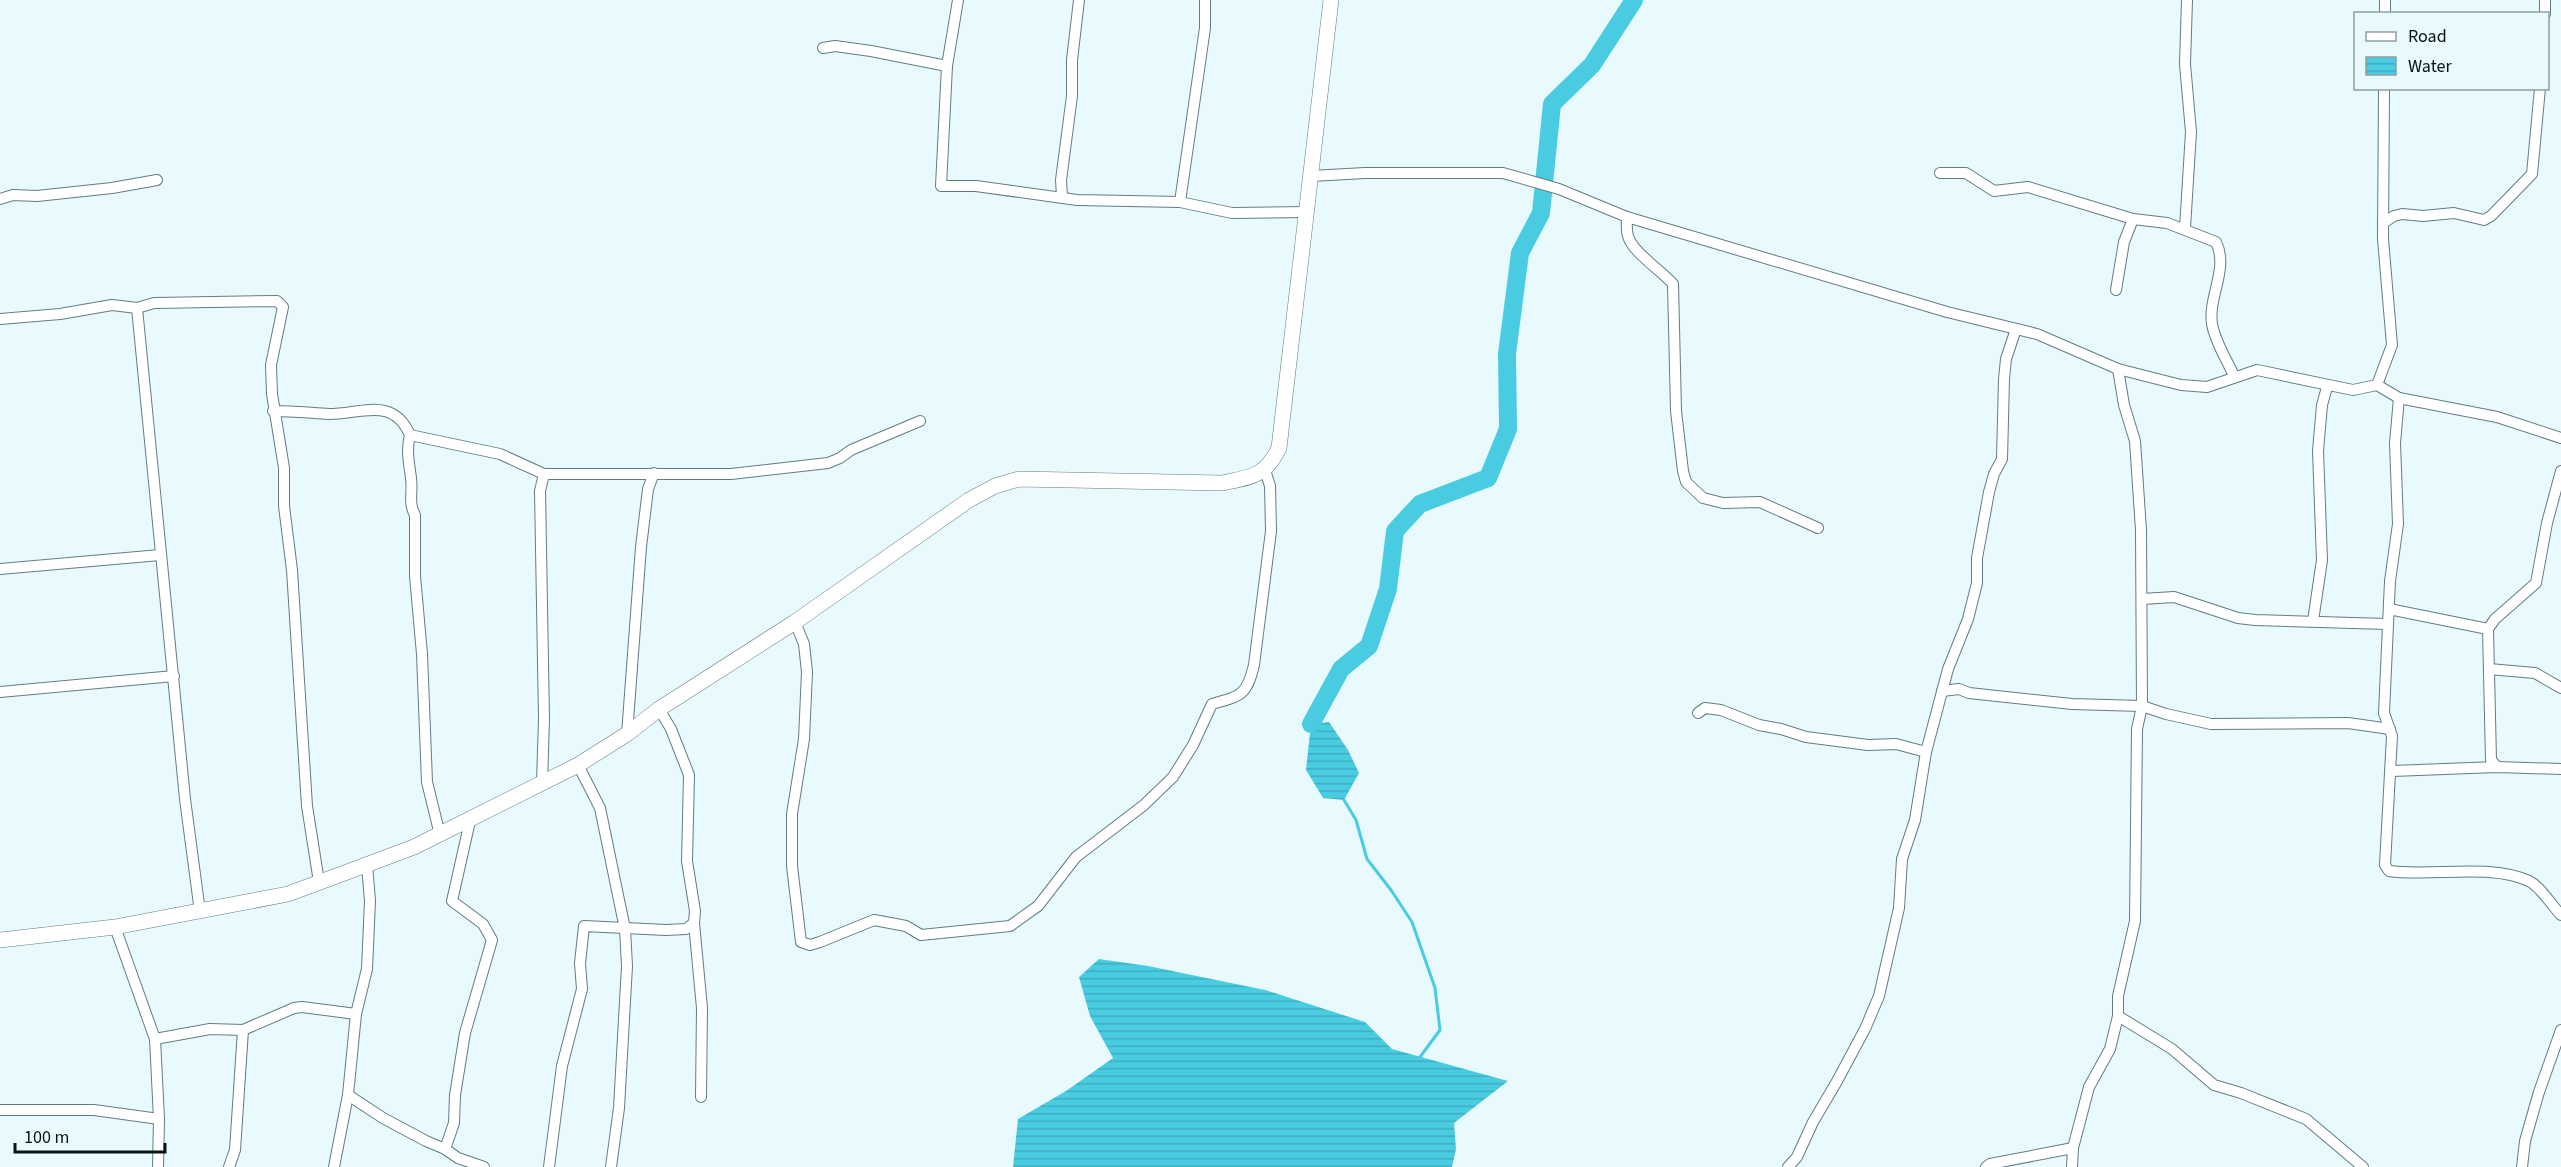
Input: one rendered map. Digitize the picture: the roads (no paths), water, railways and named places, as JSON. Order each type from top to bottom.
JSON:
[{"type":"street","points":[[958,0],[947,66],[941,186],[976,186],[1062,196],[1077,200],[1180,202],[1232,213],[1306,212]]},
{"type":"street","points":[[1062,196],[1061,180],[1074,77],[1072,60],[1079,0]]},
{"type":"street","points":[[1180,202],[1205,28],[1205,0]]},
{"type":"street","points":[[0,940],[115,927],[288,894],[440,835],[578,765],[627,734],[659,709],[795,622],[969,500],[995,486],[1019,479],[1222,483],[1252,477],[1265,470],[1279,448],[1330,0]]},
{"type":"street","points":[[2185,228],[2191,132],[2185,64],[2187,0]]},
{"type":"street","points":[[823,48],[836,46],[871,51],[947,66]]},
{"type":"street","points":[[2377,385],[2392,345],[2383,223],[2385,90]]},
{"type":"street","points":[[2383,223],[2402,214],[2423,216],[2454,213],[2484,220],[2491,216],[2532,174],[2540,90]]},
{"type":"street","points":[[1311,176],[1365,173],[1503,173],[1559,189],[1626,217],[1947,312],[2037,334],[2118,369],[2181,385],[2207,387],[2257,370],[2327,387],[2353,390],[2377,385],[2399,398],[2497,417],[2561,438]]},
{"type":"street","points":[[1940,173],[1966,173],[1994,191],[2028,187],[2133,219],[2167,223],[2185,228],[2216,242],[2221,252],[2220,273],[2212,325],[2234,376]]},
{"type":"street","points":[[0,199],[13,195],[37,196],[112,188],[157,180]]},
{"type":"street","points":[[1626,217],[1628,238],[1642,256],[1662,271],[1673,284],[1676,411],[1686,482],[1703,498],[1723,503],[1760,502],[1818,528]]},
{"type":"street","points":[[2116,290],[2124,242],[2133,219]]},
{"type":"street","points":[[0,319],[60,314],[112,305],[137,308],[154,303],[277,301],[283,307],[271,365],[273,411],[284,468],[284,506],[292,570],[307,806],[319,882]]},
{"type":"street","points":[[137,308],[185,799],[200,912]]},
{"type":"street","points":[[1788,1167],[1797,1157],[1813,1122],[1865,1029],[1879,996],[1899,908],[1902,859],[1915,820],[1926,752],[1942,691],[1952,658],[1968,619],[1977,583],[1977,558],[1989,492],[1994,474],[2002,459],[2006,359],[2016,329]]},
{"type":"street","points":[[2072,1167],[2073,1148],[2089,1088],[2110,1049],[2118,1016],[2118,996],[2135,921],[2137,729],[2142,706],[2142,530],[2135,441],[2124,405],[2118,369]]},
{"type":"street","points":[[2313,621],[2322,560],[2318,451],[2322,405],[2327,387]]},
{"type":"street","points":[[2399,398],[2395,443],[2398,524],[2387,624],[2384,713],[2390,729],[2391,771],[2387,801],[2389,822],[2385,865],[2389,871],[2403,873],[2470,872],[2509,876],[2530,881],[2561,915]]},
{"type":"street","points":[[273,411],[313,411],[326,414],[350,413],[357,410],[386,411],[399,417],[410,435],[448,445],[472,446],[500,454],[544,474],[731,474],[828,463],[852,450],[920,421]]},
{"type":"street","points":[[410,435],[406,449],[411,478],[410,507],[415,515],[415,576],[422,654],[428,782],[440,835]]},
{"type":"street","points":[[795,622],[804,644],[807,672],[804,739],[792,814],[792,866],[801,942],[810,945],[820,942],[873,920],[906,926],[921,935],[1010,926],[1038,906],[1076,857],[1144,805],[1173,777],[1193,745],[1212,704],[1236,697],[1250,685],[1270,531],[1270,486],[1265,470]]},
{"type":"street","points":[[2496,767],[2491,760],[2488,629],[2495,619],[2536,583],[2547,523],[2561,471]]},
{"type":"street","points":[[627,734],[641,547],[648,489],[654,473]]},
{"type":"street","points":[[542,783],[544,708],[540,491],[544,474]]},
{"type":"street","points":[[0,569],[160,555]]},
{"type":"street","points":[[2142,599],[2174,597],[2238,618],[2287,623],[2313,621],[2387,624]]},
{"type":"street","points":[[2389,609],[2488,629]]},
{"type":"street","points":[[2488,669],[2535,673],[2561,688]]},
{"type":"street","points":[[0,692],[174,676]]},
{"type":"street","points":[[1942,691],[1959,689],[1969,693],[2072,704],[2142,706],[2211,724],[2348,723],[2390,729]]},
{"type":"street","points":[[1698,713],[1705,708],[1721,710],[1759,725],[1806,737],[1868,745],[1896,744],[1926,752]]},
{"type":"street","points":[[659,709],[675,737],[689,775],[687,861],[695,911],[694,923],[702,1008],[701,1097]]},
{"type":"street","points":[[578,765],[600,808],[625,929],[627,966],[619,1108],[611,1167]]},
{"type":"street","points":[[2391,771],[2496,767],[2561,769]]},
{"type":"street","points":[[445,1149],[454,1124],[454,1095],[465,1033],[492,940],[483,924],[452,901],[470,821]]},
{"type":"street","points":[[334,1167],[348,1095],[356,1014],[367,969],[370,901],[367,865]]},
{"type":"street","points":[[549,1167],[562,1066],[582,989],[580,963],[584,926],[666,930],[687,929],[694,923]]},
{"type":"street","points":[[115,927],[155,1039],[159,1119],[158,1167]]},
{"type":"street","points":[[155,1039],[210,1029],[243,1030],[294,1008],[302,1007],[356,1014]]},
{"type":"street","points":[[2118,1016],[2172,1049],[2214,1085],[2241,1093],[2306,1119],[2363,1167]]},
{"type":"street","points":[[229,1167],[236,1150],[243,1030]]},
{"type":"street","points":[[2522,1167],[2525,1141],[2561,1030]]},
{"type":"street","points":[[348,1095],[383,1118],[445,1149],[457,1163],[484,1167]]},
{"type":"street","points":[[0,1110],[94,1110],[159,1119]]},
{"type":"street","points":[[1986,1167],[1990,1164],[2073,1148]]},
{"type":"water","points":[[1329,722],[1348,750],[1359,773],[1344,800],[1323,798],[1306,770],[1311,724]]},
{"type":"water","points":[[1099,959],[1148,966],[1265,990],[1365,1022],[1392,1049],[1508,1081],[1454,1123],[1456,1149],[1452,1167],[1013,1167],[1018,1119],[1066,1091],[1113,1058],[1090,1016],[1079,977]]},
{"type":"waterway","points":[[1311,724],[1341,669],[1369,646],[1388,589],[1395,531],[1420,504],[1488,478],[1508,429],[1507,354],[1520,253],[1541,213],[1552,104],[1592,65],[1634,0]]},
{"type":"waterway","points":[[1344,800],[1356,820],[1367,859],[1412,922],[1435,988],[1440,1030],[1420,1057]]}]
